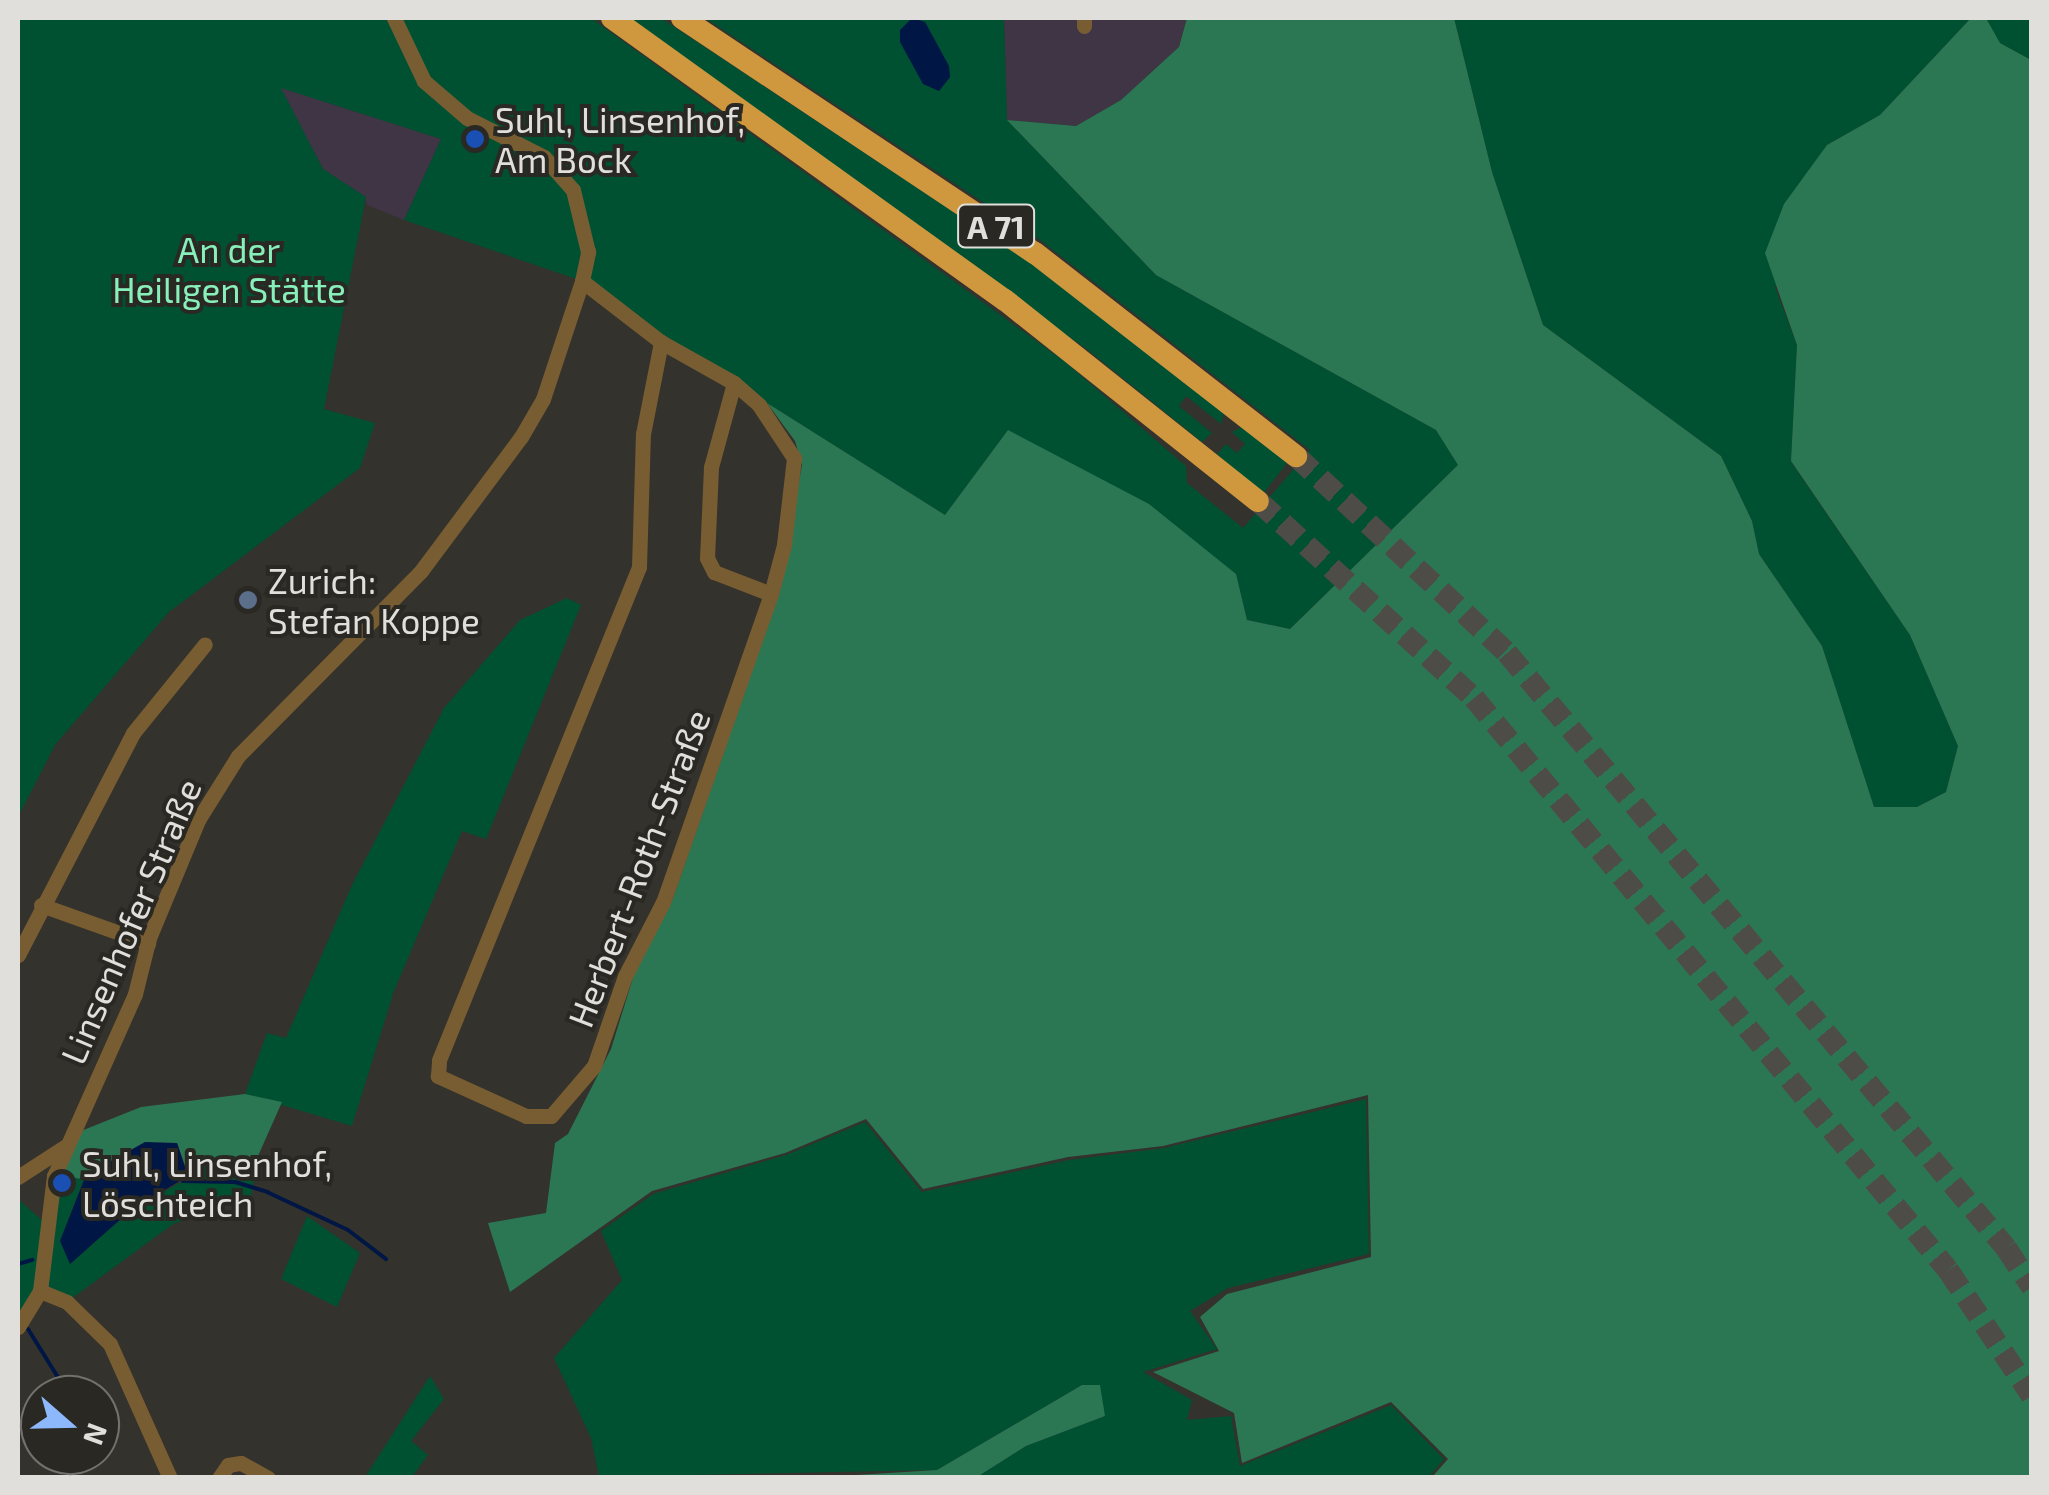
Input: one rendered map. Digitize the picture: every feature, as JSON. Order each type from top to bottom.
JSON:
[{"type":"highway","name":"A 71","points":[[612,18],[1005,300],[1258,500]]},
{"type":"highway","name":"A 71","points":[[682,18],[1019,242],[1296,456]]},
{"type":"street","name":"Linsenhofer Straße","points":[[18,1327],[40,1290],[49,1200],[66,1146],[135,994],[148,943],[198,820],[238,756],[421,572],[522,438],[543,398],[582,281],[588,252],[573,190],[544,158],[467,118],[424,81],[394,18]]},
{"type":"street","name":"Herbert-Roth-Straße","points":[[582,281],[661,342],[734,383],[759,404],[794,458],[784,545],[771,594],[663,902],[625,976],[594,1066],[551,1116],[539,1118],[438,1076],[438,1060],[639,567],[643,434],[661,342]]},
{"type":"street","points":[[734,383],[711,468],[707,558],[714,572],[771,594]]},
{"type":"street","points":[[18,955],[41,904],[133,733],[205,644]]},
{"type":"street","points":[[41,904],[148,943]]},
{"type":"street","points":[[18,1178],[66,1146]]},
{"type":"street","points":[[40,1290],[66,1302],[110,1344],[170,1478]]},
{"type":"street","points":[[219,1478],[228,1465],[241,1464],[268,1478]]},
{"type":"shaded area","points":[[1004,18],[1187,18],[1179,47],[1121,100],[1076,126],[1007,120]]},
{"type":"shaded area","points":[[280,87],[441,139],[404,220],[367,205],[365,197],[323,169]]},
{"type":"green space","name":"An der Heiligen Stätte","points":[[18,18],[591,18],[1064,361],[1186,466],[1187,483],[1243,528],[1310,450],[1040,240],[705,18],[1004,18],[1007,120],[1156,275],[1436,430],[1458,465],[1290,629],[1247,620],[1236,575],[1008,430],[945,515],[767,403],[759,405],[582,281],[404,220],[441,139],[281,88],[323,169],[366,197],[324,409],[375,423],[360,468],[169,612],[55,745],[18,817]]},
{"type":"green space","points":[[625,18],[661,18],[1029,262],[1224,411],[1221,424],[1186,396],[1179,406],[1212,433],[1202,442],[1089,351]]},
{"type":"green space","points":[[1187,18],[1454,18],[1492,172],[1543,325],[1721,456],[1752,521],[1759,554],[1822,646],[1874,807],[1917,807],[1946,792],[1958,746],[1910,635],[1791,461],[1797,345],[1765,253],[1784,204],[1827,145],[1880,115],[1971,18],[1987,20],[2000,43],[2031,60],[2031,1477],[1432,1477],[1448,1459],[1391,1402],[1242,1463],[1234,1413],[1153,1372],[1219,1351],[1200,1317],[1227,1294],[1371,1257],[1368,1095],[1163,1146],[1068,1157],[923,1189],[866,1119],[785,1153],[652,1191],[510,1292],[488,1223],[546,1213],[555,1143],[568,1134],[611,1049],[636,968],[672,901],[779,593],[802,465],[795,441],[767,403],[945,515],[1008,430],[1149,504],[1236,574],[1247,620],[1290,629],[1458,465],[1436,430],[1156,275],[1007,120],[1076,126],[1121,100],[1179,47]]},
{"type":"green space","points":[[1454,18],[1971,18],[1880,115],[1827,145],[1775,287],[1797,345],[1791,462],[1910,635],[1958,746],[1946,792],[1917,807],[1874,807],[1822,646],[1759,554],[1752,521],[1721,456],[1543,325],[1492,172]]},
{"type":"green space","points":[[1983,18],[2031,18],[2031,60],[2000,43]]},
{"type":"green space","points":[[1242,427],[1287,463],[1263,494],[1217,454],[1226,444],[1237,453],[1245,444],[1232,432]]},
{"type":"green space","points":[[567,598],[581,605],[486,839],[462,831],[394,991],[352,1126],[245,1094],[267,1033],[286,1038],[352,885],[444,708],[520,620]]},
{"type":"green space","points":[[245,1094],[282,1102],[258,1156],[185,1166],[177,1143],[84,1179],[54,1176],[71,1135],[141,1107]]},
{"type":"green space","points":[[1366,1099],[1369,1254],[1228,1288],[1190,1311],[1217,1349],[1143,1372],[1192,1400],[1187,1420],[1231,1416],[1240,1466],[1391,1405],[1444,1459],[1428,1478],[977,1477],[1026,1446],[1105,1416],[1082,1385],[937,1470],[599,1477],[591,1438],[554,1358],[622,1280],[601,1231],[653,1194],[786,1155],[865,1122],[922,1192],[1069,1160],[1164,1148]]},
{"type":"green space","points":[[258,1156],[251,1196],[173,1224],[67,1302],[39,1291],[18,1327],[18,1199],[45,1223],[54,1176],[84,1179],[60,1241],[71,1263],[131,1210],[183,1181],[185,1166]]},
{"type":"green space","points":[[307,1216],[360,1253],[337,1307],[281,1279]]},
{"type":"green space","points":[[430,1376],[444,1399],[411,1441],[428,1455],[412,1477],[365,1477]]},
{"type":"green space","points":[[1082,1385],[1100,1385],[1105,1416],[1026,1446],[977,1477],[824,1477],[937,1470]]},
{"type":"water","points":[[912,18],[925,22],[949,66],[950,77],[939,91],[923,84],[900,42],[900,30]]},
{"type":"water","points":[[145,1142],[177,1143],[188,1176],[131,1210],[70,1264],[60,1241],[86,1175]]},
{"type":"waterway","points":[[183,1181],[235,1182],[267,1192],[348,1230],[386,1259]]},
{"type":"waterway","points":[[18,1264],[32,1260]]},
{"type":"waterway","points":[[28,1329],[57,1375]]},
{"type":"tunnel","points":[[1296,456],[1507,653],[2006,1248],[2032,1287]]},
{"type":"tunnel","points":[[1258,501],[1474,698],[1948,1270],[2032,1396]]},
{"type":"place","name":"Suhl, Linsenhof, Am Bock","points":[[475,139]]},
{"type":"place","name":"Zurich: Stefan Koppe","points":[[248,600]]},
{"type":"place","name":"Suhl, Linsenhof, Löschteich","points":[[62,1183]]}]
